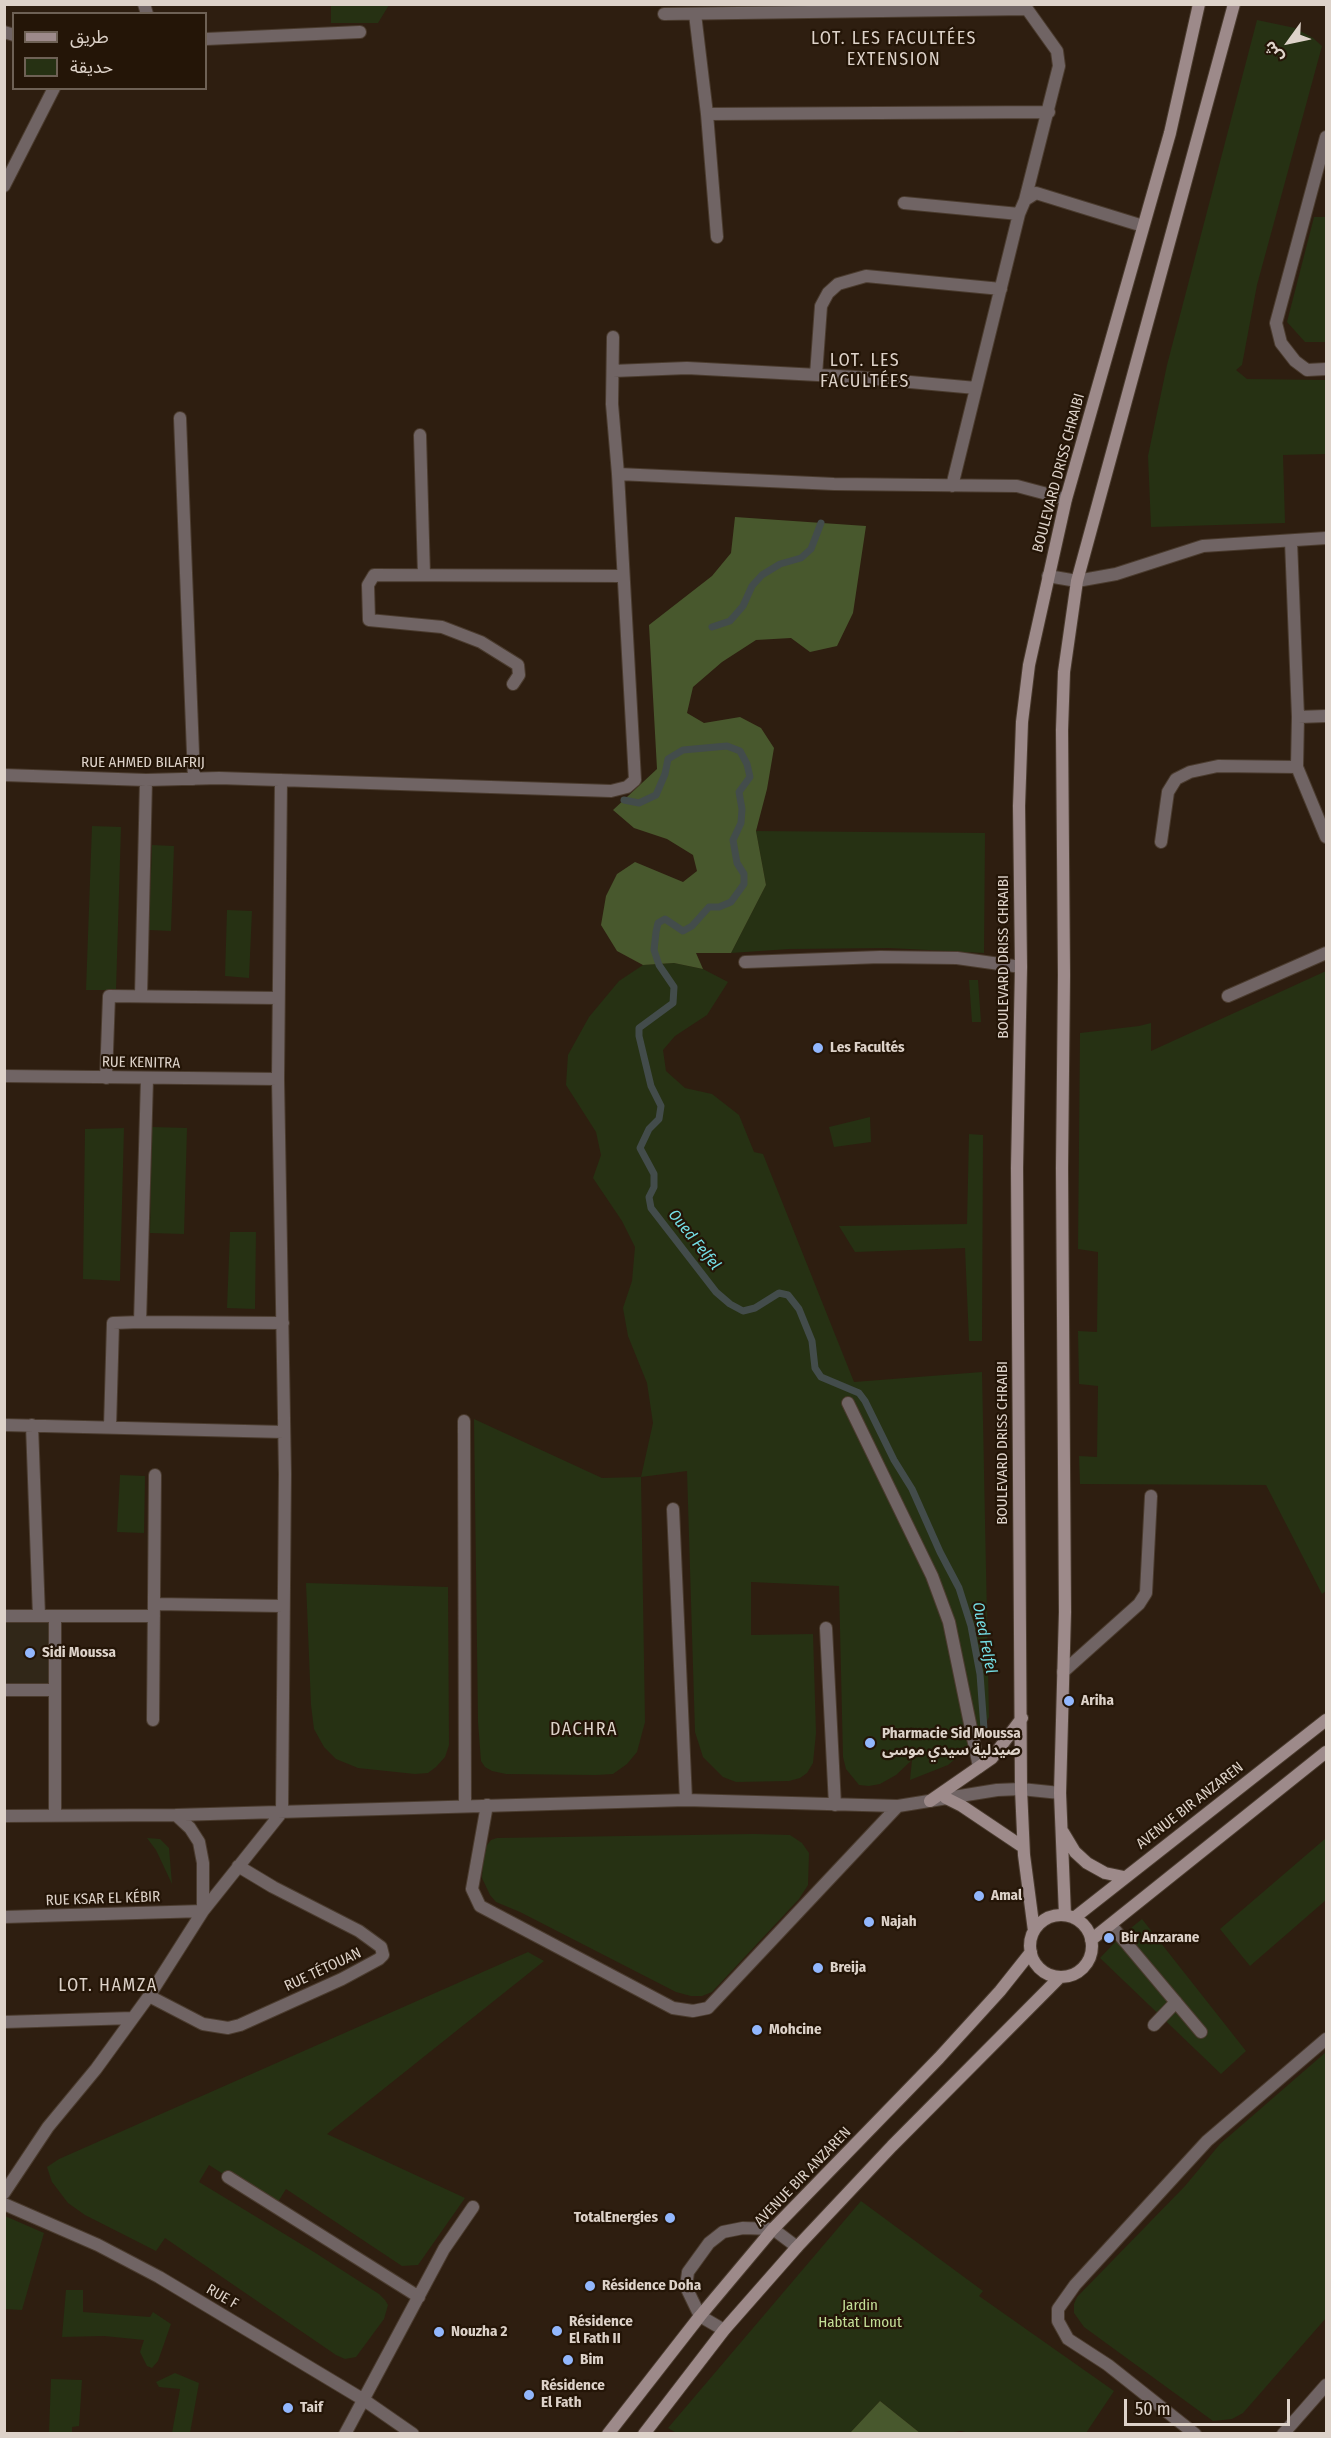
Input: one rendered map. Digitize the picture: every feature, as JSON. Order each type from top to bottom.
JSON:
[{"type":"main road","name":"BOULEVARD DRISS CHRAIBI","points":[[1034,1931],[1023,1847],[1021,1789],[1017,1191],[1021,967],[1019,806],[1022,722],[1029,666],[1047,576],[1066,499],[1170,133],[1199,4]]},
{"type":"main road","points":[[1069,1916],[1059,1793],[1065,1611],[1062,1168],[1064,672],[1077,581],[1234,4]]},
{"type":"main road","points":[[930,1801],[992,1758],[1022,1718]]},
{"type":"main road","name":"AVENUE BIR ANZAREN","points":[[1069,1916],[1326,1720]]},
{"type":"main road","points":[[1091,1940],[1326,1752]]},
{"type":"main road","points":[[946,1798],[962,1806],[1023,1847]]},
{"type":"main road","points":[[1062,1829],[1075,1852],[1087,1863],[1105,1873],[1124,1876]]},
{"type":"main road","points":[[1069,1916],[1085,1927],[1091,1940],[1088,1962],[1071,1975],[1060,1977],[1049,1975],[1034,1961],[1030,1952],[1034,1931],[1047,1918],[1069,1916]]},
{"type":"main road","name":"AVENUE BIR ANZAREN","points":[[608,2433],[700,2316],[773,2229],[939,2058],[1000,1991],[1030,1952]]},
{"type":"main road","points":[[644,2433],[724,2330],[796,2247],[900,2138],[1060,1977]]},
{"type":"street","points":[[664,14],[1027,9],[1058,51],[1059,66],[1049,112],[1025,200],[1019,214],[952,486]]},
{"type":"street","points":[[696,14],[717,237]]},
{"type":"street","points":[[207,39],[360,32]]},
{"type":"street","points":[[4,186],[53,90]]},
{"type":"street","points":[[707,114],[1049,112]]},
{"type":"street","points":[[1326,137],[1276,323],[1281,343],[1295,361],[1308,370],[1326,369]]},
{"type":"street","points":[[1025,200],[1035,193],[1143,226]]},
{"type":"street","points":[[904,203],[1019,214]]},
{"type":"street","points":[[816,375],[821,306],[828,293],[838,284],[866,276],[1001,289]]},
{"type":"street","points":[[513,684],[519,675],[518,665],[481,642],[442,627],[369,620],[368,585],[374,575],[624,576],[614,445],[613,337]]},
{"type":"street","points":[[613,371],[687,368],[816,375],[976,388]]},
{"type":"street","points":[[180,418],[194,779]]},
{"type":"street","points":[[420,435],[424,575]]},
{"type":"street","points":[[618,474],[834,484],[1017,486],[1066,499]]},
{"type":"street","points":[[1047,576],[1077,581],[1116,574],[1203,546],[1326,538]]},
{"type":"street","points":[[1292,541],[1298,717],[1297,767],[1326,837]]},
{"type":"street","name":"RUE AHMED BILAFRIJ","points":[[4,775],[146,780],[282,780],[611,791],[627,787],[635,780],[624,576]]},
{"type":"street","points":[[1298,717],[1326,717]]},
{"type":"street","points":[[1161,842],[1168,792],[1176,779],[1190,772],[1218,766],[1297,767]]},
{"type":"street","points":[[141,996],[146,780]]},
{"type":"street","points":[[4,2193],[48,2127],[96,2069],[149,1996],[203,1911],[282,1812],[284,1432],[278,998],[282,780]]},
{"type":"street","points":[[1228,996],[1326,953]]},
{"type":"street","points":[[745,962],[880,957],[957,958],[1021,967]]},
{"type":"street","points":[[106,1078],[109,996],[278,998]]},
{"type":"street","name":"RUE KENITRA","points":[[4,1076],[278,1079]]},
{"type":"street","points":[[140,1322],[147,1079]]},
{"type":"street","points":[[110,1427],[113,1323],[283,1323]]},
{"type":"street","points":[[848,1403],[932,1576],[949,1622],[979,1767]]},
{"type":"street","points":[[464,1421],[465,1806]]},
{"type":"street","points":[[4,1425],[284,1432]]},
{"type":"street","points":[[32,1425],[39,1616]]},
{"type":"street","points":[[153,1720],[155,1475]]},
{"type":"street","points":[[1063,1672],[1140,1604],[1146,1593],[1151,1496]]},
{"type":"street","points":[[673,1509],[686,1800]]},
{"type":"street","points":[[4,1616],[55,1616],[283,1606]]},
{"type":"street","points":[[55,1616],[55,1814]]},
{"type":"street","points":[[826,1628],[835,1805]]},
{"type":"street","points":[[4,1690],[55,1690]]},
{"type":"street","points":[[4,1816],[176,1815],[686,1800],[898,1806],[997,1790],[1021,1789],[1059,1793]]},
{"type":"street","points":[[488,1805],[472,1889],[480,1906],[673,2008],[693,2011],[708,2008],[898,1806]]},
{"type":"street","points":[[176,1815],[190,1828],[199,1842],[203,1863],[203,1911]]},
{"type":"street","name":"RUE TÉTOUAN","points":[[149,1996],[204,2024],[228,2028],[240,2025],[342,1979],[366,1967],[382,1955],[381,1947],[373,1940],[238,1866]]},
{"type":"street","name":"RUE KSAR EL KÉBIR","points":[[4,1917],[203,1911]]},
{"type":"street","points":[[1111,1925],[1201,2032]]},
{"type":"street","points":[[1154,2025],[1176,2002]]},
{"type":"street","points":[[4,2022],[133,2018]]},
{"type":"street","points":[[1195,2433],[1108,2365],[1068,2339],[1058,2321],[1058,2309],[1075,2285],[1207,2141],[1326,2039]]},
{"type":"street","points":[[228,2177],[419,2297]]},
{"type":"street","name":"RUE F","points":[[4,2204],[98,2245],[159,2277],[364,2400],[413,2433]]},
{"type":"street","points":[[345,2433],[444,2248],[473,2207]]},
{"type":"street","points":[[724,2330],[700,2316],[686,2287],[688,2272],[709,2243],[723,2232],[742,2228],[773,2229],[796,2247]]},
{"type":"street","points":[[1283,2433],[1326,2385]]},
{"type":"shaded area","name":"Sidi Moussa","points":[[5,1616],[55,1616],[55,1690],[5,1690]]},
{"type":"green space","points":[[331,4],[389,5],[378,23],[331,23]]},
{"type":"green space","points":[[1257,20],[1295,28],[1322,46],[1257,285],[1242,365],[1236,370],[1247,379],[1326,380],[1326,454],[1283,455],[1285,523],[1151,527],[1148,456],[1167,365]]},
{"type":"green space","points":[[1314,217],[1326,217],[1326,342],[1305,342],[1287,322]]},
{"type":"green space","points":[[735,517],[866,526],[853,613],[837,646],[810,652],[791,638],[756,640],[722,662],[693,687],[687,713],[704,723],[740,717],[761,728],[774,748],[767,789],[756,831],[766,885],[731,953],[696,953],[703,969],[674,963],[643,965],[617,951],[601,925],[606,896],[617,874],[635,862],[683,882],[697,871],[693,855],[667,839],[634,828],[613,810],[657,769],[649,625],[712,576],[731,553]]},
{"type":"green space","points":[[92,826],[121,827],[116,990],[86,990]]},
{"type":"green space","points":[[756,831],[985,833],[984,953],[890,948],[789,949],[731,953],[766,885]]},
{"type":"green space","points":[[152,845],[174,846],[171,931],[149,930]]},
{"type":"green space","points":[[227,910],[252,911],[249,978],[225,976]]},
{"type":"green space","points":[[674,963],[703,969],[728,982],[707,1015],[675,1036],[663,1050],[666,1071],[685,1088],[712,1094],[739,1115],[754,1152],[763,1154],[854,1382],[982,1372],[989,1717],[978,1740],[948,1765],[910,1780],[912,1760],[896,1775],[880,1784],[859,1785],[846,1769],[843,1757],[839,1586],[751,1582],[751,1635],[813,1634],[816,1733],[813,1763],[807,1773],[789,1781],[736,1782],[723,1777],[703,1757],[695,1732],[687,1471],[641,1477],[653,1423],[647,1383],[628,1336],[623,1308],[632,1281],[635,1247],[622,1221],[593,1178],[601,1155],[596,1132],[566,1085],[568,1055],[589,1017],[619,981],[643,965]]},
{"type":"green space","points":[[1326,971],[1326,1591],[1322,1594],[1266,1485],[1080,1484],[1079,1456],[1097,1457],[1098,1386],[1079,1384],[1078,1331],[1097,1332],[1098,1252],[1078,1249],[1080,1033],[1151,1023],[1151,1051]]},
{"type":"green space","points":[[969,980],[978,980],[981,1022],[972,1022]]},
{"type":"green space","points":[[870,1117],[871,1142],[834,1147],[829,1127]]},
{"type":"green space","points":[[152,1127],[187,1128],[184,1234],[150,1233]]},
{"type":"green space","points":[[124,1128],[120,1281],[83,1279],[85,1129]]},
{"type":"green space","points":[[969,1134],[983,1135],[982,1341],[969,1341],[965,1248],[855,1252],[839,1226],[967,1224]]},
{"type":"green space","points":[[230,1232],[256,1232],[255,1309],[227,1308]]},
{"type":"green space","points":[[474,1419],[602,1478],[641,1477],[645,1722],[637,1752],[627,1764],[613,1774],[506,1774],[492,1771],[481,1761],[478,1722]]},
{"type":"green space","points":[[120,1475],[145,1476],[144,1533],[117,1532]]},
{"type":"green space","points":[[306,1583],[448,1587],[449,1745],[445,1757],[428,1773],[415,1774],[358,1768],[336,1759],[324,1747],[314,1729],[311,1705]]},
{"type":"green space","points":[[790,1835],[802,1843],[809,1853],[808,1885],[799,1899],[712,1992],[702,1996],[676,1992],[496,1902],[482,1878],[483,1858],[487,1845],[491,1840],[497,1838]]},
{"type":"green space","points":[[147,1838],[160,1839],[169,1848],[172,1884],[156,1850]]},
{"type":"green space","points":[[1326,1838],[1326,1900],[1250,1966],[1220,1929]]},
{"type":"green space","points":[[1142,1919],[1246,2051],[1221,2074],[1100,1958]]},
{"type":"green space","points":[[528,1952],[544,1961],[327,2134],[465,2198],[418,2265],[402,2266],[286,2189],[275,2207],[209,2165],[199,2182],[314,2252],[385,2300],[388,2305],[384,2319],[356,2357],[345,2359],[336,2355],[165,2238],[156,2251],[85,2215],[68,2203],[52,2182],[47,2167],[59,2159]]},
{"type":"green space","points":[[1326,2052],[1326,2318],[1243,2413],[1232,2419],[1213,2421],[1084,2327],[1074,2313],[1074,2304],[1077,2297],[1185,2186],[1220,2144]]},
{"type":"green space","name":"Jardin Habtat Lmout","points":[[861,2201],[983,2291],[979,2296],[1114,2391],[1086,2433],[972,2434],[961,2431],[920,2433],[880,2401],[850,2433],[678,2434],[668,2428]]},
{"type":"green space","points":[[5,2216],[44,2233],[22,2310],[5,2309]]},
{"type":"green space","points":[[66,2290],[83,2290],[83,2312],[150,2317],[153,2312],[171,2324],[158,2361],[152,2368],[147,2366],[140,2352],[144,2340],[104,2336],[62,2337]]},
{"type":"green space","points":[[175,2373],[199,2383],[190,2433],[172,2433],[180,2389],[159,2387],[156,2382]]},
{"type":"green space","points":[[51,2379],[82,2380],[79,2426],[72,2427],[72,2433],[49,2433]]},
{"type":"green space","points":[[880,2401],[920,2433],[850,2433]]},
{"type":"waterway","name":"Oued Felfel","points":[[712,627],[730,621],[743,606],[752,586],[762,575],[780,564],[801,558],[811,549],[821,523]]},
{"type":"waterway","name":"Oued Felfel","points":[[624,800],[639,803],[656,795],[665,774],[668,759],[683,750],[727,746],[740,751],[747,764],[750,777],[739,792],[742,809],[741,823],[733,840],[737,863],[744,874],[744,884],[731,902],[719,907],[709,907],[692,926],[683,931],[665,919],[658,923],[656,932],[654,950],[659,965],[674,987],[673,1003],[639,1028],[651,1086],[661,1106],[659,1119],[649,1129],[640,1148],[654,1174],[654,1187],[649,1197],[651,1208],[716,1292],[730,1304],[743,1311],[755,1308],[779,1293],[788,1295],[799,1309],[812,1341],[815,1368],[821,1377],[859,1393],[865,1401],[894,1460],[912,1489],[959,1588],[971,1626],[980,1674],[984,1729]]},
{"type":"place","name":"Les Facultés","points":[[818,1048]]},
{"type":"place","name":"Sidi Moussa","points":[[30,1653]]},
{"type":"place","name":"Ariha","points":[[1069,1701]]},
{"type":"place","name":"Pharmacie Sid Moussa صيدلية سيدي موسى","points":[[870,1743]]},
{"type":"place","name":"Amal","points":[[979,1896]]},
{"type":"place","name":"Najah","points":[[869,1922]]},
{"type":"place","name":"Bir Anzarane","points":[[1109,1938]]},
{"type":"place","name":"Breija","points":[[818,1968]]},
{"type":"place","name":"Mohcine","points":[[757,2030]]},
{"type":"place","name":"TotalEnergies","points":[[670,2218]]},
{"type":"place","name":"Résidence Doha","points":[[590,2286]]},
{"type":"place","name":"Résidence El Fath II","points":[[557,2331]]},
{"type":"place","name":"Nouzha 2","points":[[439,2332]]},
{"type":"place","name":"Bim","points":[[568,2360]]},
{"type":"place","name":"Résidence El Fath","points":[[529,2395]]},
{"type":"place","name":"Taif","points":[[288,2408]]},
{"type":"district","name":"LOT. LES FACULTÉES EXTENSION","points":[[894,49]]},
{"type":"district","name":"LOT. LES FACULTÉES","points":[[865,371]]},
{"type":"district","name":"DACHRA","points":[[584,1730]]},
{"type":"district","name":"LOT. HAMZA","points":[[108,1986]]}]
